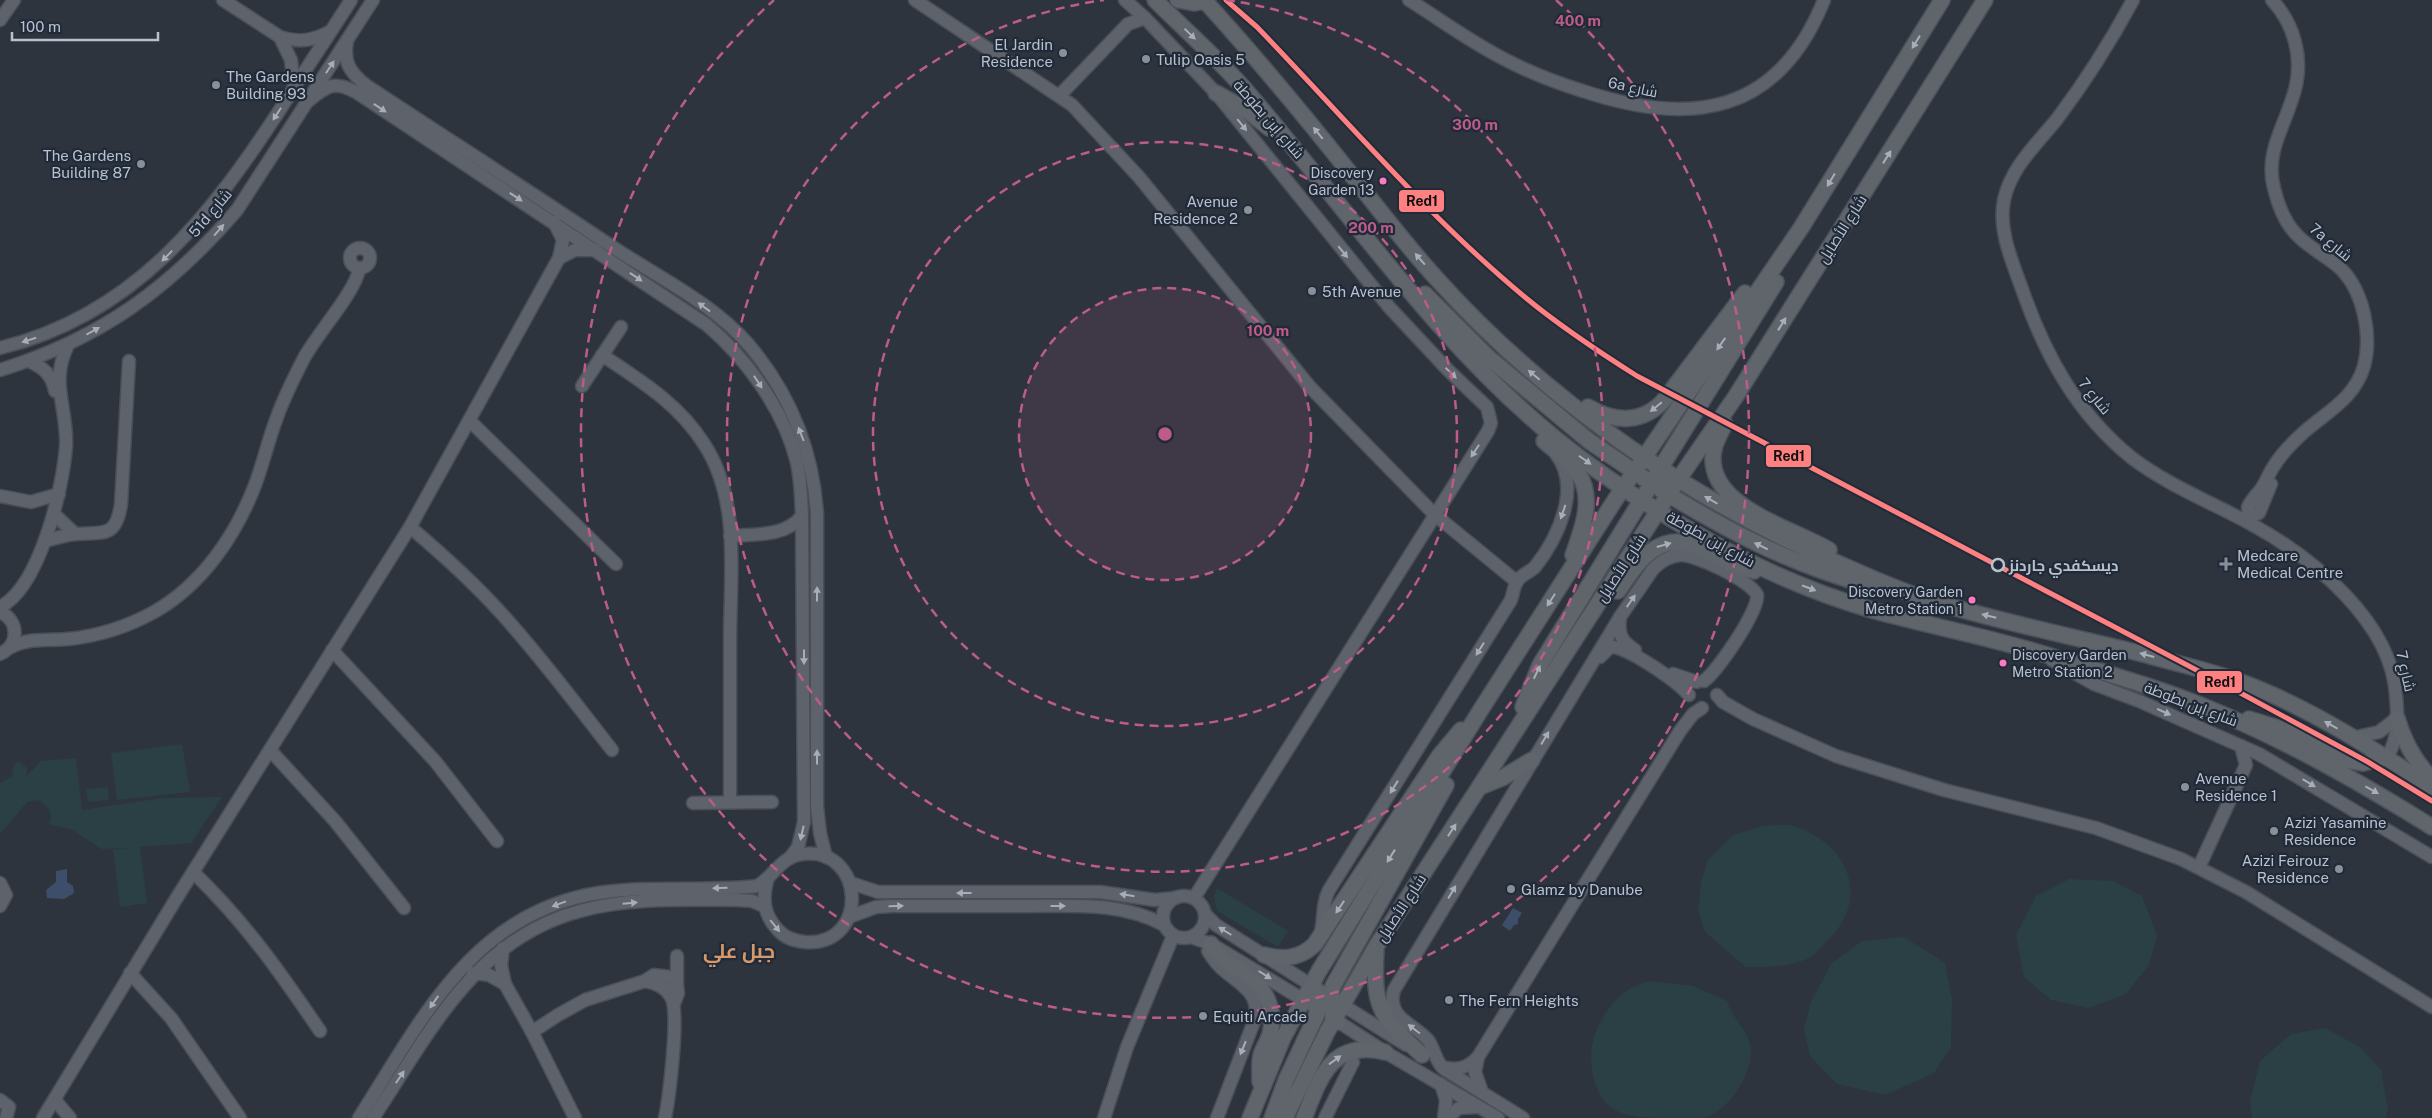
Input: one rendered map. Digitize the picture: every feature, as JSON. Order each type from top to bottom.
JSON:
[{"type":"main road","name":"شارع إبن بطوطة","points":[[1155,0],[1245,89],[1299,153],[1349,219],[1456,343],[1490,378],[1557,440],[1620,494]]},
{"type":"main road","points":[[1178,0],[1194,3],[1205,0]]},
{"type":"main road","name":"شارع إبن بطوطة","points":[[1205,0],[1292,100],[1436,279],[1502,345],[1554,392],[1643,457],[1651,484]]},
{"type":"main road","name":"شارع الأصايل","points":[[1285,1118],[1325,1005],[1476,718],[1643,457],[1801,228],[1942,0]]},
{"type":"main road","name":"شارع الأصايل","points":[[1250,1118],[1269,1068],[1377,945],[1553,672],[1665,514],[1674,499],[1684,472],[1736,396],[1985,0]]},
{"type":"main road","points":[[1216,92],[1245,109],[1299,153]]},
{"type":"main road","points":[[1554,392],[1568,395],[1598,413],[1614,419],[1633,418],[1652,412],[1666,398],[1776,251],[1816,204]]},
{"type":"main road","points":[[1349,219],[1380,268],[1444,341],[1484,384],[1578,473],[1585,493],[1586,515],[1565,577]]},
{"type":"main road","points":[[1349,219],[1390,257],[1488,358],[1545,407],[1619,464],[1729,531],[1786,558],[1854,582],[1940,604]]},
{"type":"main road","points":[[1512,734],[1540,666],[1783,271],[1801,228]]},
{"type":"main road","points":[[1736,396],[1714,450],[1716,472],[1728,495],[1761,516],[1821,546],[1863,574]]},
{"type":"main road","points":[[1619,464],[1626,464],[1632,460],[1633,454],[1630,448]]},
{"type":"main road","name":"شارع إبن بطوطة","points":[[1651,484],[1667,466],[1672,470],[1684,472],[1774,535],[1863,574],[1940,604],[2222,675],[2280,698],[2386,757],[2432,787]]},
{"type":"main road","points":[[1620,494],[1684,472]]},
{"type":"main road","points":[[1620,494],[1629,497],[1635,503],[1651,484]]},
{"type":"main road","points":[[1651,484],[1665,514]]},
{"type":"main road","name":"شارع إبن بطوطة","points":[[1665,514],[1712,542],[1776,574],[1832,597],[1875,611],[2041,653],[2211,709],[2318,761],[2432,827]]},
{"type":"main road","points":[[1553,672],[1577,649],[1637,563],[1655,548],[1670,543],[1686,542],[1700,547],[1734,566],[1776,574]]},
{"type":"main road","points":[[2211,709],[2271,725],[2346,760],[2364,763],[2386,757]]},
{"type":"main road","points":[[1264,955],[1275,958],[1302,955],[1320,937],[1440,755],[1461,729],[1476,718]]},
{"type":"main road","points":[[1272,1118],[1286,1080],[1325,1005],[1335,980],[1451,777],[1476,718]]},
{"type":"main road","points":[[2397,718],[2408,750],[2432,779]]},
{"type":"main road","points":[[1480,787],[1502,778],[1532,760]]},
{"type":"main road","points":[[1211,944],[1222,960],[1254,981],[1270,1005],[1270,1034],[1260,1061],[1260,1093]]},
{"type":"main road","points":[[1377,945],[1375,987],[1380,1009],[1394,1029],[1422,1055]]},
{"type":"main road","points":[[1304,1118],[1328,1066],[1335,1059],[1358,1050],[1385,1052]]},
{"type":"street","points":[[0,20],[14,0]]},
{"type":"street","points":[[223,0],[280,37],[288,40],[306,41],[331,31]]},
{"type":"street","name":"51d شارع","points":[[2,348],[30,340],[79,319],[119,295],[158,264],[193,229],[238,173],[351,0]]},
{"type":"street","name":"51d شارع","points":[[0,370],[29,361],[68,345],[127,311],[156,290],[213,237],[237,210],[374,0]]},
{"type":"street","points":[[915,0],[1060,95],[1072,105],[1139,177],[1310,387],[1434,514],[1517,582]]},
{"type":"street","name":"6a شارع","points":[[1409,0],[1486,49],[1535,74],[1616,101],[1670,110],[1706,108],[1723,103],[1740,97],[1771,78],[1797,53],[1807,38],[1824,0]]},
{"type":"street","name":"شارع 7","points":[[2133,0],[2097,61],[2057,118],[2017,167],[2004,200],[2002,219],[2006,243],[2032,320],[2052,361],[2076,401],[2094,422],[2133,458],[2176,486],[2247,520],[2278,540],[2336,587],[2372,628],[2384,646],[2396,689],[2396,738],[2386,757]]},
{"type":"street","name":"7a شارع","points":[[2247,520],[2248,508],[2258,500],[2274,465],[2302,434],[2348,396],[2364,367],[2367,336],[2362,308],[2351,282],[2342,271],[2297,235],[2277,201],[2273,184],[2273,148],[2283,128],[2298,86],[2299,67],[2293,34],[2286,19],[2272,0]]},
{"type":"street","points":[[1126,2],[1145,18],[1216,92],[1388,307],[1448,370],[1487,407],[1491,423],[1488,431],[1194,898]]},
{"type":"street","points":[[1126,2],[1128,24]]},
{"type":"street","points":[[1060,95],[1128,24],[1145,18]]},
{"type":"street","points":[[280,37],[291,60],[294,88]]},
{"type":"street","points":[[347,40],[345,51],[349,68],[355,77],[367,86],[674,284],[724,321],[753,351],[792,412],[809,454],[816,489],[817,806],[820,833],[826,858]]},
{"type":"street","points":[[1072,105],[1076,80]]},
{"type":"street","points":[[308,101],[332,85],[344,86],[554,222],[707,326],[734,350],[746,365],[779,417],[790,440],[800,480],[804,550],[804,822],[798,847],[790,858],[773,871],[767,881],[764,893],[764,906],[770,921],[781,934],[796,941],[813,942],[824,940],[843,927],[849,917],[853,900],[850,884],[836,864],[826,858],[802,854],[790,858]]},
{"type":"street","points":[[43,1118],[130,973],[410,527],[559,258],[563,240],[554,222]]},
{"type":"street","points":[[559,258],[574,250],[596,250]]},
{"type":"street","points":[[4,651],[35,639],[66,639],[97,635],[127,625],[155,612],[188,587],[217,556],[240,521],[256,483],[276,418],[290,387],[323,327],[356,282],[359,268]]},
{"type":"street","points":[[582,386],[621,327]]},
{"type":"street","points":[[0,607],[14,596],[31,570],[45,541],[53,517],[66,444],[59,371],[68,345]]},
{"type":"street","points":[[602,355],[658,393],[692,426],[706,445],[722,481],[729,512],[730,536],[730,802]]},
{"type":"street","points":[[45,541],[76,534],[107,532],[117,524],[129,360]]},
{"type":"street","points":[[29,361],[45,370],[53,384],[63,455]]},
{"type":"street","points":[[470,421],[616,564]]},
{"type":"street","points":[[1320,937],[1323,924],[1323,904],[1329,890],[1511,600],[1517,582],[1534,568],[1559,524],[1566,502],[1566,476],[1559,457],[1553,450]]},
{"type":"street","points":[[31,502],[58,494]]},
{"type":"street","points":[[0,496],[31,502],[76,534]]},
{"type":"street","points":[[2216,506],[2236,506],[2258,500],[2278,540]]},
{"type":"street","points":[[730,536],[779,532],[792,526],[802,516]]},
{"type":"street","points":[[410,527],[472,582],[500,612],[554,676],[612,750]]},
{"type":"street","points":[[779,532],[793,538],[804,550]]},
{"type":"street","points":[[1442,1067],[1427,1039],[1397,1015],[1392,1001],[1394,990],[1578,683],[1620,617],[1653,569],[1659,563],[1673,556],[1681,555],[1697,558],[1752,587],[1757,600],[1755,608],[1715,670],[1691,687],[1690,707],[1680,731]]},
{"type":"street","points":[[4,651],[14,636],[12,622],[14,596]]},
{"type":"street","points":[[0,612],[35,639]]},
{"type":"street","points":[[1442,1067],[1458,1069],[1472,1063],[1478,1057],[1680,731],[1694,714],[1710,703],[1712,684],[1678,677],[1626,645],[1620,636],[1620,617]]},
{"type":"street","points":[[1578,683],[1586,678],[1605,650],[1616,647],[1678,684],[1695,706],[1710,703],[1737,714],[1743,714],[1804,743],[1863,766],[1963,795],[2096,828],[2200,867],[2246,892],[2432,1006]]},
{"type":"street","points":[[332,650],[435,761],[497,841]]},
{"type":"street","points":[[2041,653],[2094,684],[2139,701],[2263,756],[2432,856]]},
{"type":"street","points":[[2352,738],[2379,732],[2397,718]]},
{"type":"street","points":[[2200,867],[2246,765],[2242,746]]},
{"type":"street","points":[[270,750],[335,821],[404,908]]},
{"type":"street","points":[[2246,765],[2263,756]]},
{"type":"street","points":[[693,803],[772,802]]},
{"type":"street","points":[[193,872],[232,911],[257,940],[320,1031]]},
{"type":"street","points":[[359,1118],[434,1002],[459,969],[492,938],[553,906],[597,894],[644,889],[757,886],[767,881]]},
{"type":"street","points":[[0,883],[6,895],[0,906]]},
{"type":"street","points":[[850,884],[878,892],[1100,892],[1155,900],[1181,896],[1194,898],[1201,905],[1205,914],[1216,925],[1264,955],[1385,1052],[1498,1118]]},
{"type":"street","points":[[1175,898],[1165,906],[1162,918],[1164,925],[1173,936],[1193,938],[1211,944],[1422,1055],[1523,1118]]},
{"type":"street","points":[[373,1118],[449,1003],[473,973],[504,948],[546,924],[574,912],[646,902],[746,900],[764,906]]},
{"type":"street","points":[[849,917],[876,908],[892,906],[1079,906],[1142,914],[1164,925]]},
{"type":"street","points":[[1193,938],[1200,931],[1205,914]]},
{"type":"street","points":[[1104,1118],[1126,1047],[1173,936]]},
{"type":"street","points":[[1193,938],[1222,969],[1246,987],[1251,993],[1256,1007],[1255,1019],[1217,1118]]},
{"type":"street","points":[[504,948],[501,966],[505,984],[532,1032],[575,1118]]},
{"type":"street","points":[[665,1118],[672,1055],[674,1004],[678,992],[677,956]]},
{"type":"street","points":[[130,973],[172,1018],[208,1068],[240,1118]]},
{"type":"street","points":[[473,973],[489,975],[505,984]]},
{"type":"street","points":[[532,1032],[586,1000],[646,981],[660,974],[670,977],[677,984]]},
{"type":"street","points":[[646,981],[660,985],[666,990],[674,1004]]},
{"type":"street","points":[[1478,1057],[1475,1072],[1476,1080],[1483,1093]]},
{"type":"street","points":[[1324,1118],[1353,1062]]},
{"type":"street","points":[[1441,1084],[1446,1100],[1446,1118]]},
{"type":"street","points":[[1318,1086],[1324,1118]]},
{"type":"street","points":[[0,1100],[9,1107],[6,1118]]},
{"type":"street","points":[[55,1100],[70,1118]]},
{"type":"street","points":[[1446,1118],[1459,1108],[1467,1106],[1481,1108]]},
{"type":"green space","points":[[182,744],[190,792],[117,800],[111,753]]},
{"type":"green space","points":[[76,758],[82,810],[163,798],[222,797],[191,843],[140,847],[147,903],[120,907],[113,850],[128,848],[101,849],[73,830],[49,824],[51,816],[49,810],[38,800],[27,802],[0,834],[0,783],[12,776],[14,765],[18,761],[27,768],[26,777],[41,761]]},
{"type":"green space","points":[[108,787],[109,800],[88,802],[86,789]]},
{"type":"green space","points":[[1762,826],[1792,826],[1815,836],[1831,848],[1842,862],[1849,877],[1851,894],[1847,911],[1839,928],[1811,957],[1800,962],[1785,965],[1746,967],[1705,932],[1698,910],[1701,882],[1708,860],[1733,835]]},
{"type":"green space","points":[[2069,879],[2113,881],[2142,896],[2157,936],[2149,965],[2126,994],[2088,1008],[2051,1000],[2024,977],[2016,935],[2036,896]]},
{"type":"green space","points":[[1217,888],[1288,931],[1278,947],[1217,911],[1214,897]]},
{"type":"green space","points":[[1904,937],[1945,963],[1952,999],[1951,1047],[1934,1073],[1885,1095],[1837,1084],[1810,1056],[1804,1029],[1811,1002],[1831,964],[1862,941]]},
{"type":"green space","points":[[1649,981],[1693,986],[1727,1001],[1748,1037],[1751,1051],[1750,1060],[1743,1081],[1729,1101],[1712,1115],[1703,1118],[1655,1118],[1630,1115],[1619,1112],[1610,1106],[1602,1098],[1596,1086],[1592,1071],[1591,1054],[1592,1044],[1598,1027],[1607,1011],[1618,998],[1632,988]]},
{"type":"green space","points":[[2325,1028],[2360,1047],[2381,1070],[2388,1110],[2385,1118],[2252,1118],[2250,1101],[2260,1061],[2291,1034]]},
{"type":"water","points":[[67,869],[67,882],[73,886],[74,893],[64,899],[47,898],[46,890],[56,882],[56,871]]},
{"type":"water","points":[[1513,908],[1522,913],[1518,919],[1518,924],[1514,925],[1510,931],[1502,925]]},
{"type":"transit line","name":"Red1","points":[[1226,0],[1257,27],[1421,201],[1455,234],[1526,298],[1594,348],[1637,376],[2246,696],[2368,762],[2432,801]]},
{"type":"place","name":"El Jardin Residence","points":[[1063,53]]},
{"type":"place","name":"Tulip Oasis 5","points":[[1146,59]]},
{"type":"place","name":"The Gardens Building 93","points":[[216,85]]},
{"type":"place","name":"The Gardens Building 87","points":[[141,164]]},
{"type":"place","name":"Discovery Garden 13","points":[[1383,181]]},
{"type":"place","name":"Avenue Residence 2","points":[[1248,210]]},
{"type":"place","name":"5th Avenue","points":[[1312,291]]},
{"type":"place","name":"Medcare Medical Centre","points":[[2226,564]]},
{"type":"place","name":"ديسكفدي جاردنز","points":[[1998,565]]},
{"type":"place","name":"Discovery Garden Metro Station 1","points":[[1972,600]]},
{"type":"place","name":"Discovery Garden Metro Station 2","points":[[2003,663]]},
{"type":"place","name":"Avenue Residence 1","points":[[2185,787]]},
{"type":"place","name":"Azizi Yasamine Residence","points":[[2274,831]]},
{"type":"place","name":"Azizi Feirouz Residence","points":[[2339,869]]},
{"type":"place","name":"Glamz by Danube","points":[[1511,889]]},
{"type":"place","name":"The Fern Heights","points":[[1449,1000]]},
{"type":"place","name":"Equiti Arcade","points":[[1203,1016]]},
{"type":"district","name":"جبل علي","points":[[739,951]]}]
